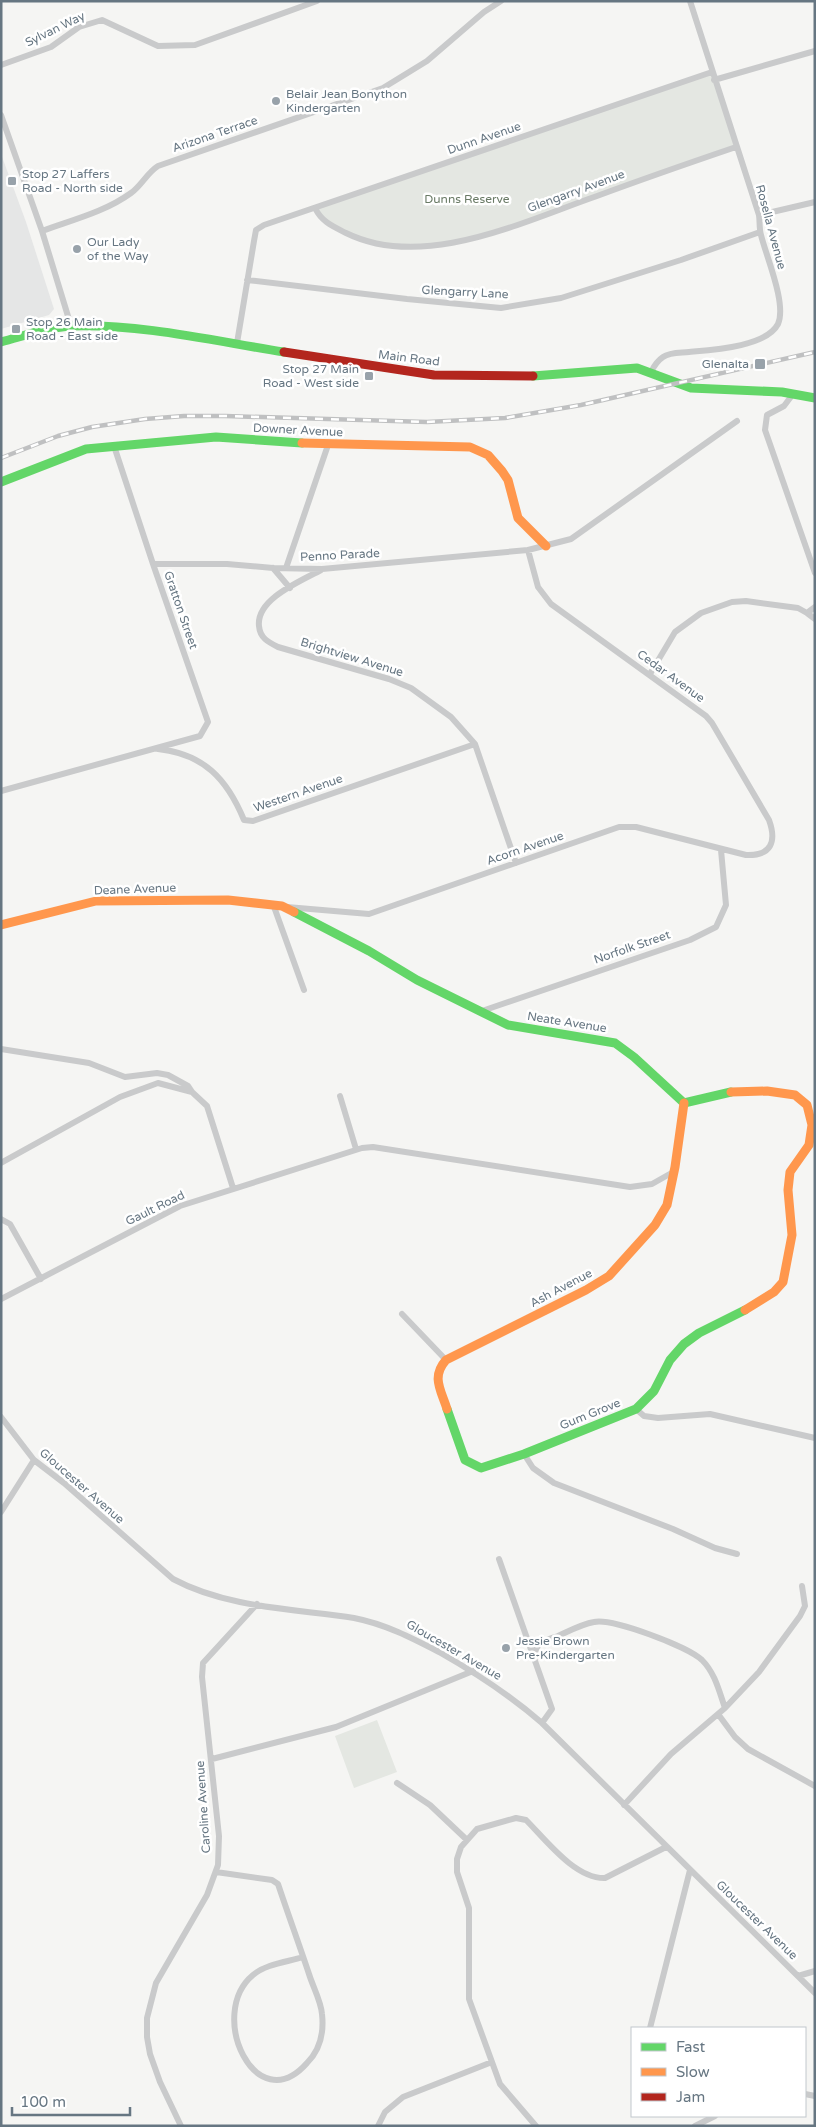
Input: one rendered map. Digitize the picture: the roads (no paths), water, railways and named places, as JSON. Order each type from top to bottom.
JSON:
[{"type":"street","name":"Sylvan Way","points":[[1,65],[51,46],[80,27],[102,20],[158,46],[195,45],[317,1]]},
{"type":"street","name":"Arizona Terrace","points":[[42,231],[112,206],[133,192],[148,173],[158,166],[383,88],[427,61],[484,12],[501,1]]},
{"type":"street","name":"Rosella Avenue","points":[[651,372],[655,364],[669,354],[719,349],[762,338],[771,333],[778,323],[780,313],[779,300],[760,232],[759,215],[690,1]]},
{"type":"street","points":[[714,80],[815,51]]},
{"type":"street","name":"Dunn Avenue","points":[[247,280],[256,230],[264,225],[712,72]]},
{"type":"street","points":[[1,115],[42,231],[71,326]]},
{"type":"street","name":"Glengarry Avenue","points":[[315,208],[320,218],[330,225],[359,240],[382,246],[408,248],[474,239],[736,147]]},
{"type":"street","points":[[759,215],[815,202]]},
{"type":"street","name":"Glengarry Lane","points":[[247,280],[408,300],[501,308],[561,298],[681,260],[760,232]]},
{"type":"street","points":[[237,343],[247,280]]},
{"type":"street","name":"Main Road","points":[[1,342],[54,328],[71,326],[130,328],[237,343],[360,365],[434,375],[526,377],[637,368],[691,388],[782,392],[815,398]]},
{"type":"street","points":[[793,394],[784,406],[767,415],[765,430],[815,573]]},
{"type":"street","name":"Penno Parade","points":[[153,564],[227,564],[273,568],[322,569],[528,550],[546,546],[571,539],[737,421]]},
{"type":"street","name":"Downer Avenue","points":[[1,482],[86,449],[216,437],[328,445],[470,447],[488,455],[508,480],[518,518],[546,546]]},
{"type":"street","points":[[286,568],[328,445]]},
{"type":"street","name":"Gratton Street","points":[[1,791],[200,736],[208,722],[114,446]]},
{"type":"street","name":"Cedar Avenue","points":[[528,550],[538,587],[551,604],[650,674],[706,716],[712,723],[769,820],[774,833],[772,844]]},
{"type":"street","points":[[273,568],[290,588]]},
{"type":"street","name":"Brightview Avenue","points":[[322,569],[274,597],[262,608],[258,620],[259,633],[268,642],[389,679],[411,688],[451,717],[475,744],[516,863]]},
{"type":"street","points":[[650,674],[675,632],[701,613],[732,602],[746,601],[798,608],[815,619]]},
{"type":"street","points":[[807,613],[815,608]]},
{"type":"street","name":"Western Avenue","points":[[155,749],[169,750],[197,759],[218,775],[235,799],[244,820],[253,821],[475,744]]},
{"type":"street","name":"Acorn Avenue","points":[[275,904],[369,914],[620,827],[636,827],[721,850],[757,856],[766,851],[772,844]]},
{"type":"street","name":"Norfolk Street","points":[[479,1012],[690,940],[716,927],[726,905],[721,850]]},
{"type":"street","name":"Deane Avenue","points":[[1,925],[96,901],[228,900],[275,904]]},
{"type":"street","points":[[275,904],[304,990]]},
{"type":"street","name":"Neate Avenue","points":[[275,904],[508,1026],[616,1043],[684,1103]]},
{"type":"street","points":[[1,1049],[89,1063],[125,1077],[157,1073],[168,1075],[188,1086],[206,1106],[233,1188]]},
{"type":"street","points":[[1,1163],[120,1096],[158,1083],[192,1092]]},
{"type":"street","points":[[636,1409],[654,1390],[670,1360],[684,1344],[699,1333],[736,1316],[752,1306],[774,1292],[783,1282],[792,1235],[788,1190],[790,1172],[809,1145],[812,1125],[807,1105],[795,1095],[767,1091],[733,1092],[684,1103]]},
{"type":"street","points":[[340,1096],[356,1149]]},
{"type":"street","name":"Ash Avenue","points":[[446,1360],[586,1290],[609,1276],[655,1225],[667,1205],[675,1171],[684,1103]]},
{"type":"street","name":"Gault Road","points":[[1,1299],[180,1206],[356,1149],[373,1147],[630,1187],[652,1184],[675,1171]]},
{"type":"street","points":[[1,1219],[10,1224],[42,1279]]},
{"type":"street","points":[[402,1314],[446,1360]]},
{"type":"street","name":"Gum Grove","points":[[446,1360],[439,1368],[437,1378],[465,1460],[481,1468],[524,1454],[636,1409],[644,1416],[658,1418],[710,1414],[815,1438]]},
{"type":"street","name":"Gloucester Avenue","points":[[1,1417],[34,1460],[64,1483],[173,1579],[201,1592],[257,1604],[355,1618],[394,1630],[409,1636],[473,1671],[518,1702],[542,1722],[815,1993]]},
{"type":"street","points":[[524,1454],[533,1468],[554,1483],[673,1529],[715,1548],[737,1554]]},
{"type":"street","points":[[1,1512],[34,1460]]},
{"type":"street","points":[[499,1559],[552,1709],[542,1722]]},
{"type":"street","points":[[624,1804],[671,1754],[725,1708],[758,1672],[800,1616],[805,1606],[802,1586]]},
{"type":"street","name":"Caroline Avenue","points":[[181,2126],[160,2082],[150,2054],[147,2037],[147,2018],[156,1983],[207,1895],[216,1872],[219,1836],[202,1677],[203,1663],[257,1604]]},
{"type":"street","points":[[534,1656],[535,1650],[541,1642],[594,1622],[607,1621],[679,1645],[702,1660],[713,1674],[725,1708]]},
{"type":"street","points":[[212,1759],[336,1728],[473,1671]]},
{"type":"street","points":[[718,1714],[748,1749],[815,1786]]},
{"type":"street","points":[[397,1783],[430,1805],[467,1840]]},
{"type":"street","points":[[536,2126],[505,2091],[492,2062],[468,1993],[469,1908],[457,1872],[457,1859],[461,1847],[477,1829],[516,1818],[526,1820],[576,1870],[596,1878],[605,1878],[666,1847]]},
{"type":"street","points":[[650,2027],[690,1870]]},
{"type":"street","points":[[216,1872],[272,1880],[278,1884],[322,2012],[322,2032],[318,2049],[297,2073],[284,2080],[272,2080],[260,2075],[241,2052],[234,2025],[234,2012],[245,1985],[252,1976],[261,1970],[303,1957]]},
{"type":"street","points":[[798,1976],[815,1971]]},
{"type":"street","points":[[378,2126],[385,2112],[403,2097],[492,2062]]},
{"type":"street","points":[[695,2126],[713,2117]]},
{"type":"railway","points":[[1,458],[58,436],[92,427],[145,419],[184,416],[225,416],[427,422],[505,418],[581,405],[815,352]]},
{"type":"place","name":"Belair Jean Bonython Kindergarten","points":[[276,101]]},
{"type":"place","name":"Stop 27 Laffers Road - North side","points":[[12,181]]},
{"type":"place","name":"Our Lady of the Way","points":[[77,249]]},
{"type":"place","name":"Stop 26 Main Road - East side","points":[[16,329]]},
{"type":"place","name":"Glenalta","points":[[760,364]]},
{"type":"place","name":"Stop 27 Main Road - West side","points":[[369,376]]},
{"type":"place","name":"Jessie Brown Pre-Kindergarten","points":[[506,1648]]},
{"type":"park label","name":"Dunns Reserve","points":[[467,199]]}]
